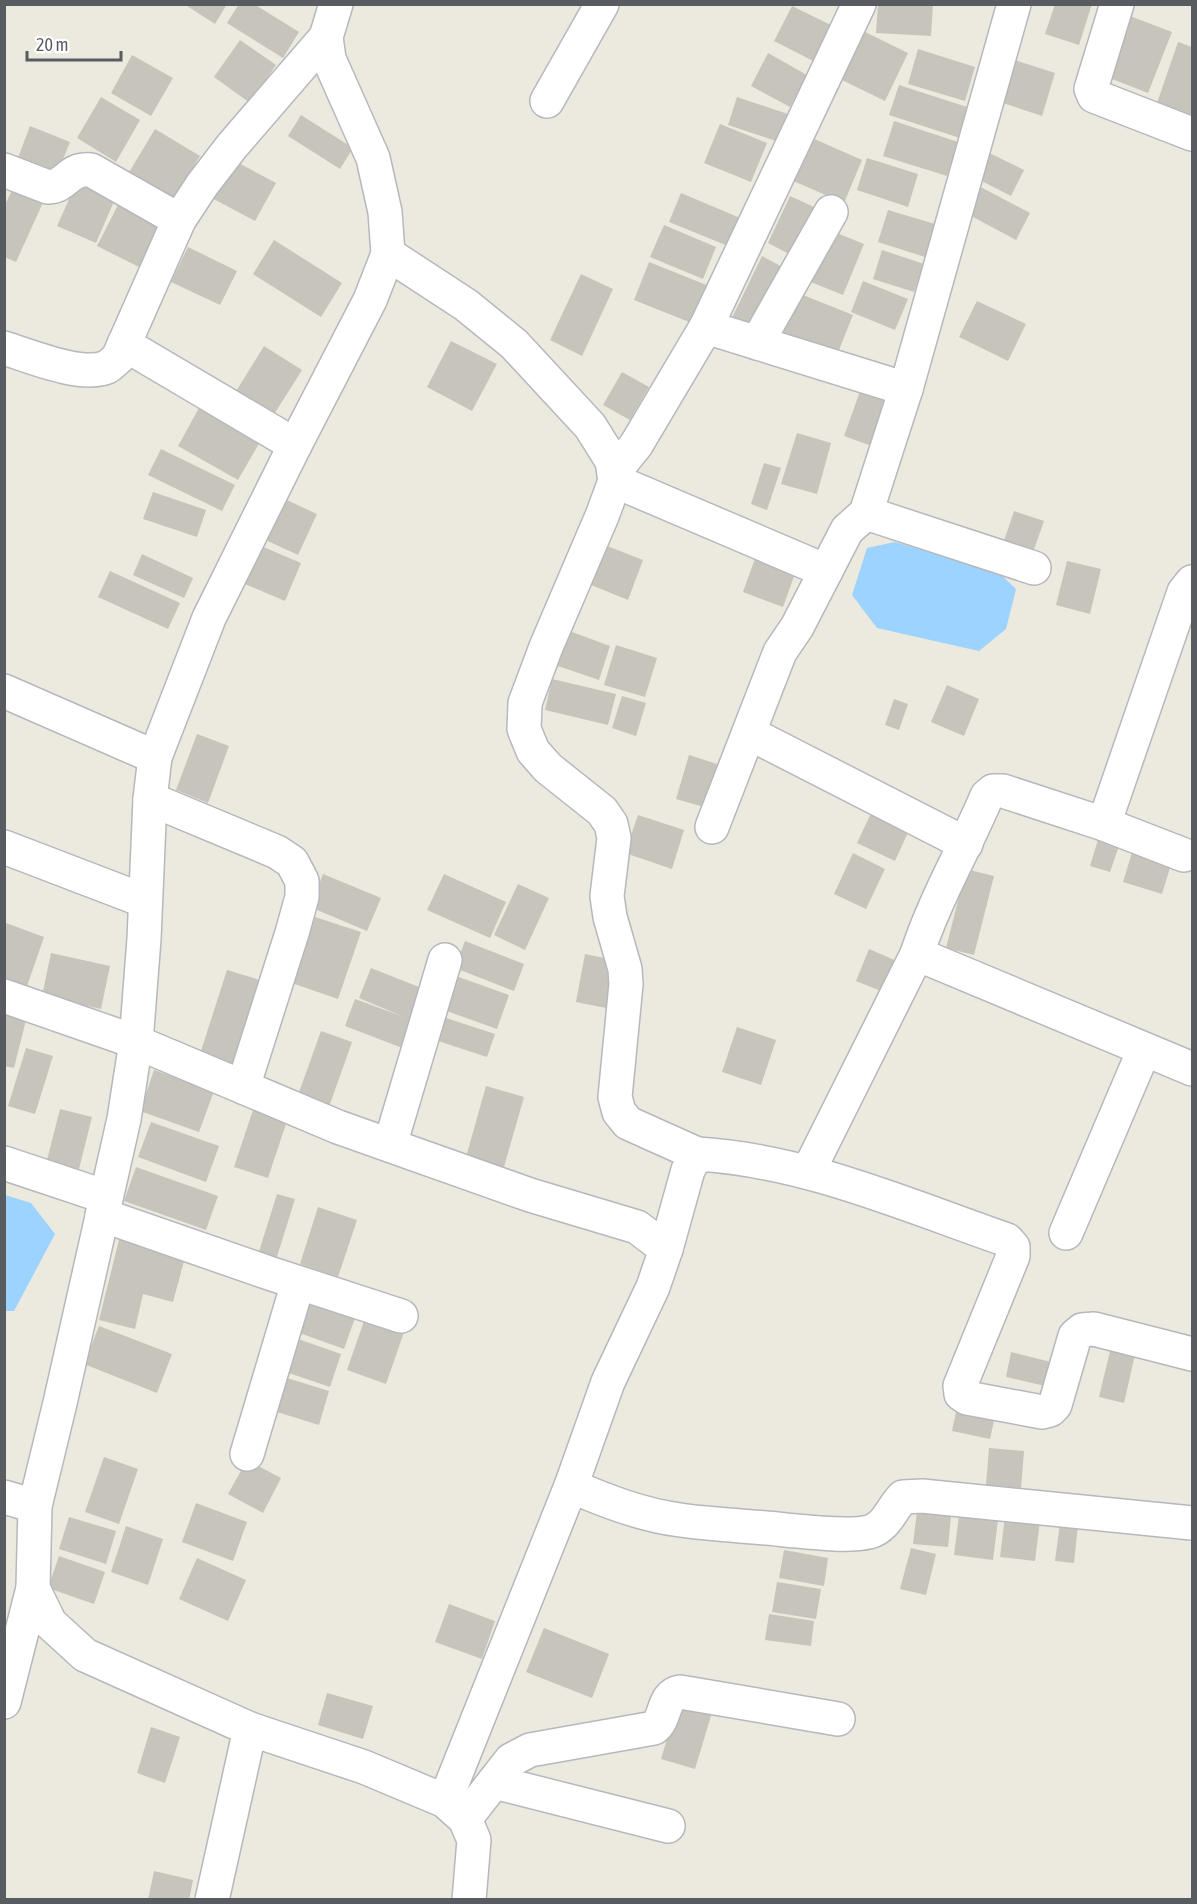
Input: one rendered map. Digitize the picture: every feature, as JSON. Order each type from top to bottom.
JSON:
[{"type":"street","points":[[4,348],[70,367],[91,370],[108,366],[118,357],[179,220],[232,146],[326,37],[336,4]]},
{"type":"street","points":[[547,101],[602,4]]},
{"type":"street","points":[[859,4],[706,327],[615,476],[525,703],[524,729],[532,751],[549,768],[602,811],[611,824],[614,838],[607,896],[610,917],[625,969],[626,984],[615,1097],[619,1112],[628,1123],[697,1154],[808,1172],[1007,1240],[1013,1247],[1012,1256],[960,1386],[961,1394],[967,1398],[1042,1412],[1050,1410],[1055,1405],[1075,1336],[1082,1330],[1094,1329],[1192,1354]]},
{"type":"street","points":[[712,827],[780,652],[797,627],[847,530],[866,513],[906,389],[1014,4]]},
{"type":"street","points":[[1117,4],[1091,89],[1094,96],[1192,134]]},
{"type":"street","points":[[326,37],[329,59],[373,158],[385,212],[388,254],[370,300],[295,445],[210,618],[155,757],[150,799],[136,1042],[124,1119],[60,1403],[20,1502],[33,1588],[50,1623],[85,1655],[250,1729],[364,1767],[455,1810],[474,1840],[469,1899]]},
{"type":"street","points":[[4,170],[48,188],[56,187],[75,171],[91,170],[179,220]]},
{"type":"street","points":[[757,343],[831,212]]},
{"type":"street","points":[[388,254],[466,305],[514,344],[590,426],[612,461],[615,476]]},
{"type":"street","points":[[706,327],[906,389]]},
{"type":"street","points":[[124,344],[295,445]]},
{"type":"street","points":[[615,476],[826,571]]},
{"type":"street","points":[[866,513],[1034,568]]},
{"type":"street","points":[[1104,824],[1184,592],[1192,582]]},
{"type":"street","points":[[4,691],[155,757]]},
{"type":"street","points":[[749,733],[966,844]]},
{"type":"street","points":[[808,1172],[917,954],[926,929],[987,796],[998,790],[1104,824],[1184,855]]},
{"type":"street","points":[[150,799],[276,852],[292,862],[302,881],[302,897],[292,933],[243,1087]]},
{"type":"street","points":[[4,847],[145,901]]},
{"type":"street","points":[[917,954],[1192,1069]]},
{"type":"street","points":[[390,1145],[445,960]]},
{"type":"street","points":[[4,996],[136,1042],[338,1126],[390,1145],[530,1195],[637,1227],[666,1249]]},
{"type":"street","points":[[1066,1233],[1144,1050]]},
{"type":"street","points":[[455,1810],[608,1382],[653,1287],[688,1170],[697,1154]]},
{"type":"street","points":[[4,1163],[104,1206],[298,1283],[401,1316]]},
{"type":"street","points":[[247,1454],[298,1283]]},
{"type":"street","points":[[571,1486],[616,1505],[679,1520],[811,1532],[869,1532],[887,1521],[895,1505],[903,1497],[922,1496],[1192,1523]]},
{"type":"street","points":[[4,1702],[33,1588]]},
{"type":"street","points":[[455,1810],[494,1782],[511,1760],[530,1750],[654,1728],[660,1724],[670,1696],[680,1692],[838,1719]]},
{"type":"street","points":[[212,1899],[250,1729]]},
{"type":"street","points":[[494,1782],[668,1826]]},
{"type":"water","points":[[895,542],[998,572],[1016,589],[1006,629],[979,651],[877,628],[852,595],[867,548]]},
{"type":"water","points":[[5,1195],[31,1203],[55,1234],[14,1311],[5,1311]]},
{"type":"building","points":[[184,4],[227,4],[215,24]]},
{"type":"building","points":[[239,4],[254,4],[299,32],[283,58],[227,23]]},
{"type":"building","points":[[878,4],[933,4],[931,36],[876,33]]},
{"type":"building","points":[[1055,4],[1092,4],[1079,45],[1045,34]]},
{"type":"building","points":[[792,6],[835,27],[817,63],[774,41]]},
{"type":"building","points":[[1130,16],[1172,32],[1148,93],[1107,77]]},
{"type":"building","points":[[863,31],[908,53],[885,101],[840,79]]},
{"type":"building","points":[[240,40],[276,65],[250,103],[214,77]]},
{"type":"building","points":[[1178,42],[1192,47],[1192,115],[1157,103]]},
{"type":"building","points":[[918,49],[975,67],[965,101],[908,84]]},
{"type":"building","points":[[768,53],[807,75],[790,107],[751,86]]},
{"type":"building","points":[[132,55],[173,78],[151,116],[111,93]]},
{"type":"building","points":[[1011,59],[1055,73],[1042,116],[997,101]]},
{"type":"building","points":[[899,85],[970,108],[960,138],[889,115]]},
{"type":"building","points":[[101,97],[140,120],[116,162],[77,138]]},
{"type":"building","points":[[737,97],[788,114],[779,142],[728,125]]},
{"type":"building","points":[[301,115],[353,148],[340,169],[288,136]]},
{"type":"building","points":[[894,121],[958,142],[947,176],[883,156]]},
{"type":"building","points":[[720,124],[767,143],[751,182],[704,163]]},
{"type":"building","points":[[30,126],[70,142],[55,179],[16,163]]},
{"type":"building","points":[[155,129],[200,156],[170,206],[125,179]]},
{"type":"building","points":[[803,134],[862,160],[844,203],[784,177]]},
{"type":"building","points":[[983,150],[1024,170],[1011,196],[970,175]]},
{"type":"building","points":[[867,158],[918,174],[908,207],[857,190]]},
{"type":"building","points":[[231,159],[276,183],[255,221],[210,197]]},
{"type":"building","points":[[81,173],[119,190],[96,243],[57,226]]},
{"type":"building","points":[[15,184],[45,198],[16,262],[4,257],[4,207]]},
{"type":"building","points":[[975,184],[1030,213],[1016,240],[962,211]]},
{"type":"building","points":[[681,193],[745,220],[733,248],[669,222]]},
{"type":"building","points":[[790,196],[814,207],[791,255],[768,243]]},
{"type":"building","points":[[121,199],[162,220],[139,267],[97,246]]},
{"type":"building","points":[[888,210],[935,224],[925,257],[878,242]]},
{"type":"building","points":[[664,225],[716,247],[703,279],[650,257]]},
{"type":"building","points":[[827,229],[864,244],[843,295],[806,280]]},
{"type":"building","points":[[274,240],[342,283],[321,317],[253,274]]},
{"type":"building","points":[[188,247],[237,271],[220,305],[171,282]]},
{"type":"building","points":[[882,250],[924,264],[914,292],[873,279]]},
{"type":"building","points":[[762,256],[784,268],[751,335],[729,324]]},
{"type":"building","points":[[649,262],[709,286],[694,324],[634,300]]},
{"type":"building","points":[[581,274],[613,289],[582,356],[550,340]]},
{"type":"building","points":[[863,281],[908,299],[895,330],[851,312]]},
{"type":"building","points":[[788,289],[853,315],[837,355],[772,328]]},
{"type":"building","points":[[977,301],[1026,324],[1008,361],[959,337]]},
{"type":"building","points":[[451,341],[497,364],[472,411],[427,387]]},
{"type":"building","points":[[264,346],[302,370],[273,416],[235,393]]},
{"type":"building","points":[[622,372],[649,387],[630,420],[603,405]]},
{"type":"building","points":[[863,383],[899,396],[880,449],[844,436]]},
{"type":"building","points":[[204,399],[265,433],[238,480],[178,446]]},
{"type":"building","points":[[797,433],[831,443],[817,494],[781,484]]},
{"type":"building","points":[[161,449],[235,485],[222,511],[148,475]]},
{"type":"building","points":[[764,463],[781,468],[767,510],[751,504]]},
{"type":"building","points":[[153,492],[206,510],[197,537],[143,519]]},
{"type":"building","points":[[276,495],[317,514],[298,555],[257,536]]},
{"type":"building","points":[[1014,511],[1044,521],[1032,555],[1003,544]]},
{"type":"building","points":[[254,543],[301,563],[285,601],[238,581]]},
{"type":"building","points":[[602,544],[643,560],[628,600],[586,583]]},
{"type":"building","points":[[757,553],[797,568],[783,607],[743,592]]},
{"type":"building","points":[[142,554],[193,578],[184,598],[133,575]]},
{"type":"building","points":[[1067,561],[1101,569],[1090,614],[1056,605]]},
{"type":"building","points":[[110,571],[180,603],[168,629],[98,597]]},
{"type":"building","points":[[564,629],[610,646],[599,680],[552,664]]},
{"type":"building","points":[[616,645],[657,658],[645,697],[604,685]]},
{"type":"building","points":[[552,679],[616,694],[608,725],[545,710]]},
{"type":"building","points":[[947,685],[979,699],[964,736],[931,722]]},
{"type":"building","points":[[622,696],[646,703],[636,736],[612,728]]},
{"type":"building","points":[[894,699],[908,704],[899,730],[885,725]]},
{"type":"building","points":[[197,734],[229,746],[208,803],[176,790]]},
{"type":"building","points":[[689,755],[717,764],[704,807],[676,799]]},
{"type":"building","points":[[874,807],[911,826],[895,861],[857,843]]},
{"type":"building","points":[[638,815],[684,830],[672,869],[625,853]]},
{"type":"building","points":[[1100,833],[1121,840],[1110,872],[1090,866]]},
{"type":"building","points":[[1134,846],[1173,858],[1162,894],[1123,882]]},
{"type":"building","points":[[853,853],[885,869],[866,909],[834,894]]},
{"type":"building","points":[[966,869],[994,876],[974,955],[946,948]]},
{"type":"building","points":[[323,874],[381,898],[367,931],[310,907]]},
{"type":"building","points":[[444,874],[506,902],[490,938],[427,910]]},
{"type":"building","points":[[518,884],[549,898],[525,950],[494,935]]},
{"type":"building","points":[[312,916],[361,932],[338,999],[289,982]]},
{"type":"building","points":[[6,923],[44,937],[24,995],[4,989],[4,929]]},
{"type":"building","points":[[465,941],[524,964],[514,991],[455,968]]},
{"type":"building","points":[[869,949],[899,962],[886,993],[856,981]]},
{"type":"building","points":[[51,953],[110,966],[101,1009],[42,996]]},
{"type":"building","points":[[585,954],[619,961],[611,1009],[576,1002]]},
{"type":"building","points":[[371,968],[424,989],[405,1049],[345,1026],[355,999],[404,1017],[359,998]]},
{"type":"building","points":[[227,970],[263,981],[237,1066],[200,1054]]},
{"type":"building","points":[[456,976],[509,995],[497,1029],[444,1010]]},
{"type":"building","points":[[4,1002],[29,1008],[14,1068],[4,1066]]},
{"type":"building","points":[[440,1016],[495,1034],[487,1057],[432,1039]]},
{"type":"building","points":[[737,1027],[776,1040],[761,1085],[722,1072]]},
{"type":"building","points":[[321,1031],[352,1042],[329,1107],[298,1095]]},
{"type":"building","points":[[26,1048],[53,1056],[35,1114],[8,1106]]},
{"type":"building","points":[[154,1070],[214,1091],[199,1132],[140,1111]]},
{"type":"building","points":[[486,1086],[524,1097],[504,1167],[466,1157]]},
{"type":"building","points":[[254,1107],[288,1118],[268,1178],[234,1167]]},
{"type":"building","points":[[60,1109],[92,1117],[77,1177],[45,1168]]},
{"type":"building","points":[[151,1122],[219,1146],[206,1182],[138,1157]]},
{"type":"building","points":[[136,1167],[218,1196],[206,1230],[124,1201]]},
{"type":"building","points":[[277,1194],[295,1199],[275,1263],[257,1258]]},
{"type":"building","points":[[318,1207],[357,1220],[338,1277],[300,1264]]},
{"type":"building","points":[[121,1232],[187,1250],[173,1302],[143,1294],[135,1329],[99,1320]]},
{"type":"building","points":[[306,1297],[356,1315],[344,1349],[294,1331]]},
{"type":"building","points":[[365,1318],[404,1332],[386,1384],[347,1370]]},
{"type":"building","points":[[99,1326],[172,1354],[157,1393],[84,1364]]},
{"type":"building","points":[[295,1338],[341,1354],[330,1387],[283,1371]]},
{"type":"building","points":[[1112,1343],[1136,1350],[1124,1403],[1099,1397]]},
{"type":"building","points":[[1011,1352],[1051,1362],[1045,1386],[1006,1377]]},
{"type":"building","points":[[287,1378],[329,1391],[319,1425],[277,1412]]},
{"type":"building","points":[[957,1408],[995,1416],[990,1439],[952,1431]]},
{"type":"building","points":[[989,1448],[1024,1451],[1021,1488],[986,1485]]},
{"type":"building","points":[[104,1457],[138,1469],[119,1524],[85,1512]]},
{"type":"building","points":[[247,1460],[281,1478],[263,1513],[228,1494]]},
{"type":"building","points":[[196,1503],[247,1522],[233,1561],[182,1542]]},
{"type":"building","points":[[918,1503],[952,1506],[948,1547],[913,1544]]},
{"type":"building","points":[[960,1507],[999,1512],[993,1560],[954,1555]]},
{"type":"building","points":[[1006,1508],[1041,1513],[1035,1561],[1000,1557]]},
{"type":"building","points":[[69,1517],[116,1531],[106,1564],[59,1549]]},
{"type":"building","points":[[1060,1523],[1078,1525],[1074,1563],[1055,1561]]},
{"type":"building","points":[[126,1526],[163,1539],[148,1585],[111,1572]]},
{"type":"building","points":[[911,1548],[936,1554],[926,1595],[900,1589]]},
{"type":"building","points":[[784,1550],[828,1558],[824,1586],[779,1578]]},
{"type":"building","points":[[59,1556],[105,1572],[94,1604],[48,1588]]},
{"type":"building","points":[[197,1558],[246,1580],[228,1621],[179,1599]]},
{"type":"building","points":[[777,1582],[821,1589],[816,1619],[772,1612]]},
{"type":"building","points":[[449,1604],[495,1621],[482,1659],[435,1642]]},
{"type":"building","points":[[769,1614],[814,1621],[811,1646],[765,1640]]},
{"type":"building","points":[[544,1628],[609,1654],[592,1698],[526,1672]]},
{"type":"building","points":[[327,1693],[373,1706],[363,1739],[318,1725]]},
{"type":"building","points":[[679,1699],[713,1709],[695,1769],[661,1759]]},
{"type":"building","points":[[151,1727],[180,1737],[165,1783],[137,1773]]},
{"type":"building","points":[[154,1871],[193,1880],[189,1900],[148,1900]]}]
